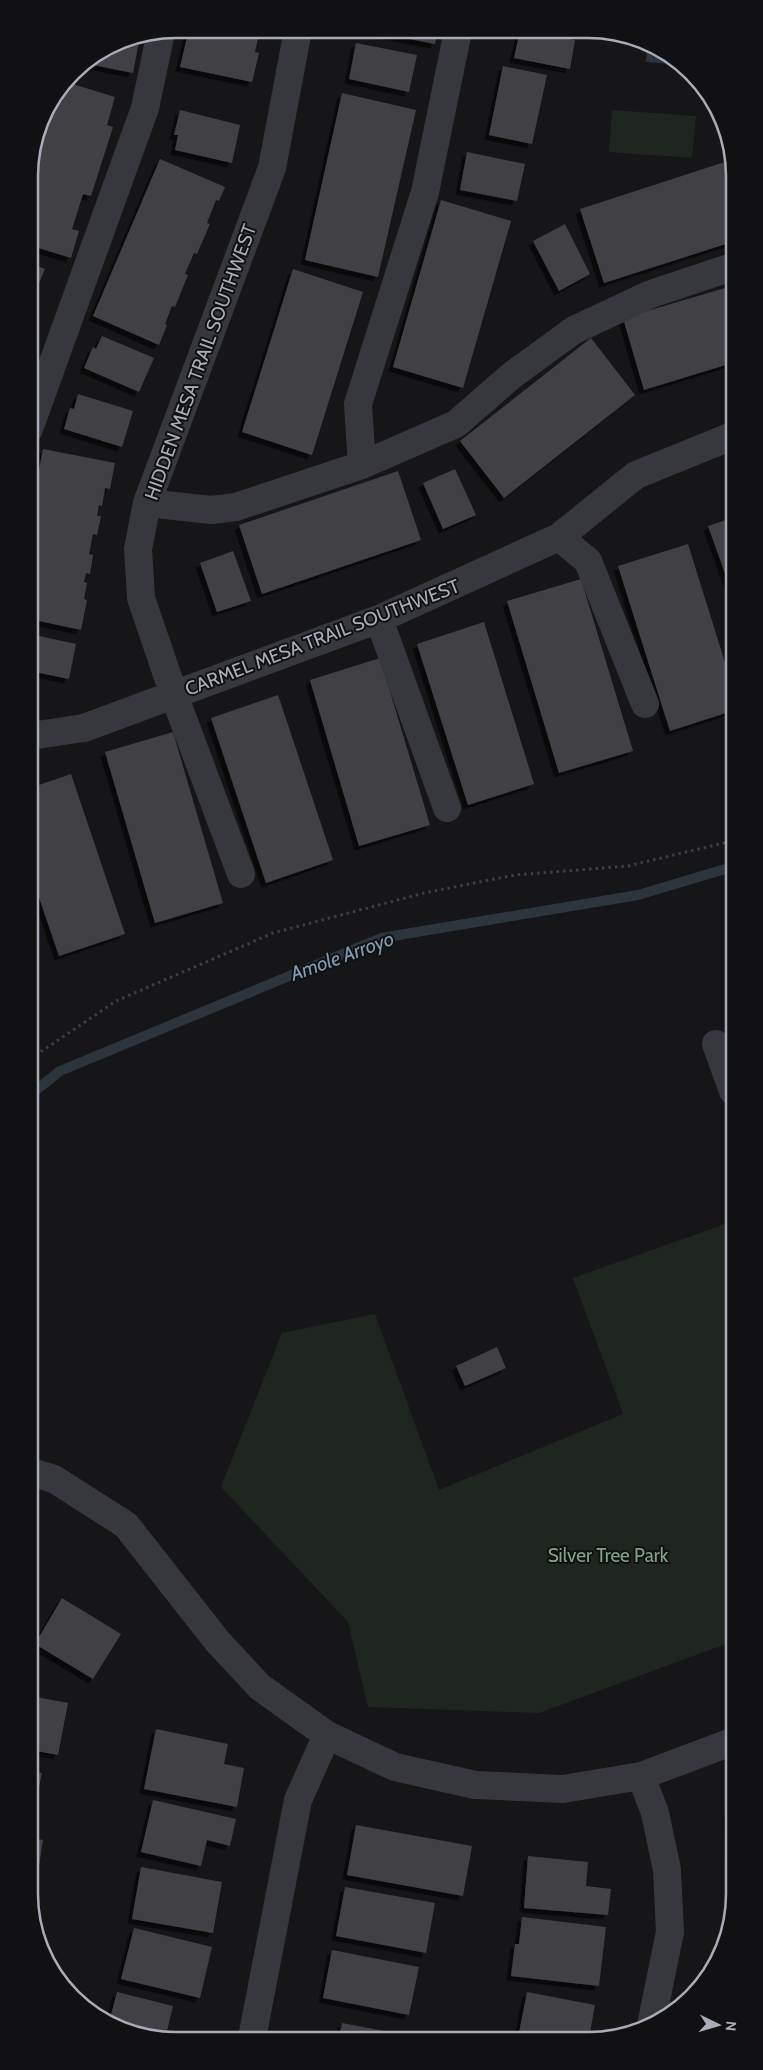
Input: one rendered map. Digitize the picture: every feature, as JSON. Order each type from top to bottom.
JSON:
[{"type":"street","name":"HIDDEN MESA TRAIL SOUTHWEST","points":[[241,874],[174,695],[141,598],[138,549],[147,503],[272,168],[296,38]]},
{"type":"street","points":[[362,465],[358,404],[425,192],[457,38]]},
{"type":"street","points":[[38,407],[145,108],[160,39]]},
{"type":"street","points":[[147,503],[211,510],[236,506],[362,465],[456,424],[511,376],[574,330],[651,294],[726,269]]},
{"type":"street","name":"CARMEL MESA TRAIL SOUTHWEST","points":[[38,735],[84,728],[379,619],[559,536],[636,475],[726,438]]},
{"type":"street","points":[[559,536],[588,561],[645,704]]},
{"type":"street","points":[[379,619],[447,808]]},
{"type":"street","points":[[716,1044],[725,1070]]},
{"type":"street","points":[[37,1474],[54,1478],[126,1525],[218,1642],[260,1687],[327,1735],[395,1767],[475,1785],[563,1789],[641,1776],[725,1744]]},
{"type":"street","points":[[253,2032],[298,1800],[327,1735]]},
{"type":"street","points":[[641,1776],[655,1813],[667,1870],[670,1932],[653,2016]]},
{"type":"path","points":[[37,1054],[116,1001],[273,933],[424,893],[497,878],[628,866],[726,843]]},
{"type":"green space","points":[[612,110],[696,116],[692,158],[609,152]]},
{"type":"green space","name":"Silver Tree Park","points":[[725,1224],[725,1644],[539,1713],[368,1707],[348,1622],[221,1487],[282,1333],[375,1314],[439,1490],[623,1414],[573,1278]]},
{"type":"shaded area","points":[[647,51],[668,64],[646,62]]},
{"type":"building","points":[[187,38],[258,38],[255,52],[259,53],[252,82],[180,67]]},
{"type":"building","points":[[404,38],[436,38],[435,44]]},
{"type":"building","points":[[518,38],[563,38],[575,40],[570,69],[514,58]]},
{"type":"building","points":[[139,42],[133,73],[93,65],[122,48]]},
{"type":"building","points":[[356,43],[417,55],[409,92],[349,79]]},
{"type":"building","points":[[503,66],[547,75],[532,144],[489,135]]},
{"type":"building","points":[[72,84],[115,97],[107,125],[113,127],[91,196],[83,194],[72,229],[79,231],[71,258],[38,248],[38,166],[42,139],[48,122],[56,106]]},
{"type":"building","points":[[342,93],[416,110],[378,277],[305,260]]},
{"type":"building","points":[[180,110],[240,125],[232,163],[175,150],[178,135],[174,135]]},
{"type":"building","points":[[467,152],[525,164],[517,201],[460,190]]},
{"type":"building","points":[[160,159],[225,187],[219,201],[216,200],[207,223],[210,224],[197,254],[194,253],[185,274],[188,275],[175,307],[172,306],[159,345],[93,316]]},
{"type":"building","points":[[725,162],[726,244],[604,283],[580,209]]},
{"type":"building","points":[[441,200],[511,221],[463,388],[393,367]]},
{"type":"building","points":[[565,224],[590,274],[559,291],[533,241]]},
{"type":"building","points":[[38,266],[45,269],[38,286]]},
{"type":"building","points":[[293,269],[363,292],[312,455],[242,432]]},
{"type":"building","points":[[726,288],[726,365],[644,390],[623,318]]},
{"type":"building","points":[[102,336],[154,358],[139,392],[84,368],[93,347],[96,349]]},
{"type":"building","points":[[591,338],[635,395],[504,498],[460,441]]},
{"type":"building","points":[[78,394],[133,411],[122,447],[64,429],[70,408],[74,409]]},
{"type":"building","points":[[43,449],[115,463],[110,489],[105,488],[102,506],[99,505],[97,516],[101,516],[97,535],[93,534],[89,554],[93,555],[90,574],[86,573],[84,582],[87,583],[84,599],[87,600],[81,630],[38,621],[38,476]]},
{"type":"building","points":[[455,469],[476,515],[443,529],[423,483]]},
{"type":"building","points":[[398,471],[421,540],[262,594],[239,525]]},
{"type":"building","points":[[726,520],[726,576],[708,526]]},
{"type":"building","points":[[688,544],[726,665],[726,713],[670,731],[618,566]]},
{"type":"building","points":[[233,551],[251,601],[217,612],[200,563]]},
{"type":"building","points":[[581,579],[633,751],[559,773],[507,601]]},
{"type":"building","points":[[484,622],[534,784],[468,805],[417,644]]},
{"type":"building","points":[[38,636],[76,644],[69,679],[38,673]]},
{"type":"building","points":[[380,658],[430,825],[359,846],[310,680]]},
{"type":"building","points":[[278,695],[333,860],[266,883],[211,718]]},
{"type":"building","points":[[173,732],[223,903],[155,923],[105,752]]},
{"type":"building","points":[[71,774],[125,934],[59,956],[38,893],[38,785]]},
{"type":"building","points":[[497,1347],[506,1368],[465,1386],[456,1366]]},
{"type":"building","points":[[62,1598],[121,1634],[93,1679],[37,1645],[37,1640]]},
{"type":"building","points":[[37,1697],[68,1703],[58,1755],[37,1751]]},
{"type":"building","points":[[156,1729],[228,1744],[224,1764],[244,1768],[237,1807],[144,1789]]},
{"type":"building","points":[[37,1772],[42,1773],[37,1796]]},
{"type":"building","points":[[153,1800],[236,1819],[230,1846],[207,1840],[201,1866],[141,1852]]},
{"type":"building","points":[[356,1825],[472,1846],[463,1896],[347,1875]]},
{"type":"building","points":[[37,1839],[43,1840],[37,1880]]},
{"type":"building","points":[[528,1856],[588,1862],[586,1886],[611,1889],[608,1915],[524,1908]]},
{"type":"building","points":[[141,1867],[222,1882],[213,1933],[132,1919]]},
{"type":"building","points":[[345,1887],[435,1903],[426,1953],[336,1936]]},
{"type":"building","points":[[522,1917],[606,1927],[599,1986],[511,1976],[515,1944],[519,1944]]},
{"type":"building","points":[[134,1928],[212,1947],[200,1998],[121,1979]]},
{"type":"building","points":[[332,1950],[419,1967],[409,2015],[323,1998]]},
{"type":"building","points":[[117,1992],[173,2006],[167,2031],[171,2032],[148,2030],[111,2016]]},
{"type":"building","points":[[527,1992],[595,2005],[590,2032],[519,2032]]},
{"type":"building","points":[[342,2023],[389,2032],[340,2032]]},
{"type":"waterway","name":"Amole Arroyo","points":[[37,1089],[60,1071],[381,938],[638,895],[726,869]]}]
